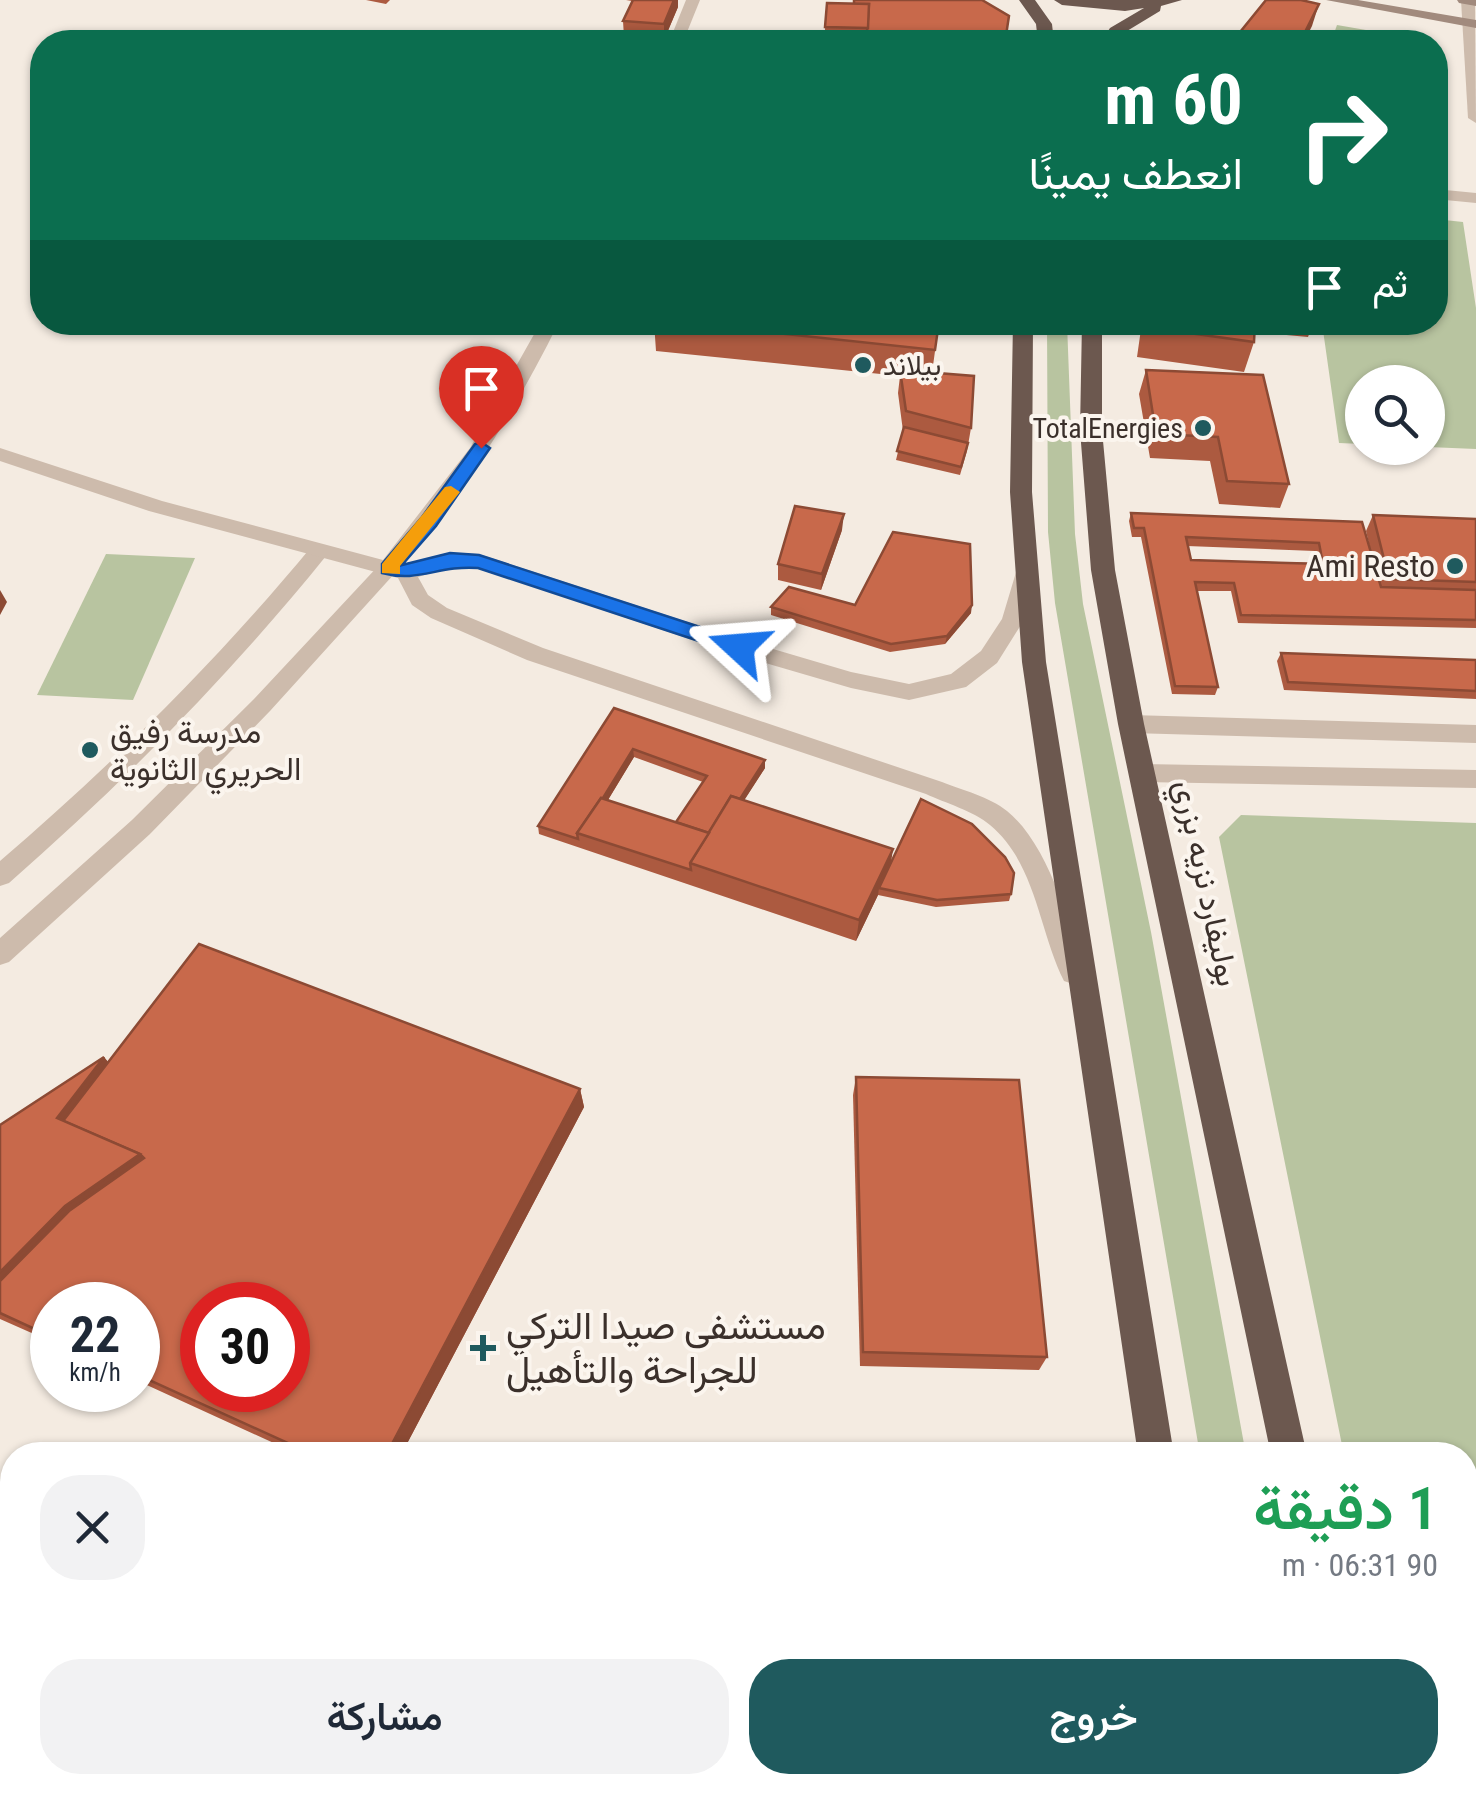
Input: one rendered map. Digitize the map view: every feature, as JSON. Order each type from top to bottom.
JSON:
[{"type":"highway","points":[[1028,0],[1045,30]]},
{"type":"highway","points":[[1062,0],[1125,6],[1170,1]]},
{"type":"highway","points":[[1116,30],[1170,1]]},
{"type":"highway","points":[[1022,335],[1019,426],[1034,662],[1154,1442]]},
{"type":"highway","name":"بوليفارد نزيه بزري","points":[[1092,335],[1091,430],[1103,570],[1131,724],[1286,1442]]},
{"type":"main road","points":[[1333,0],[1474,24]]},
{"type":"main road","points":[[1466,0],[1476,2]]},
{"type":"street","points":[[681,30],[693,0]]},
{"type":"street","points":[[1466,0],[1474,24],[1476,118]]},
{"type":"street","points":[[1448,195],[1476,198]]},
{"type":"street","points":[[0,954],[141,827],[397,570],[490,434],[543,335]]},
{"type":"street","points":[[0,454],[156,506],[397,570],[450,560],[479,562],[739,647],[851,680],[909,692],[958,681],[990,657],[1013,620],[1026,566]]},
{"type":"street","points":[[0,876],[206,683],[262,624],[319,551]]},
{"type":"street","points":[[397,570],[420,600],[439,614],[535,654],[917,782],[997,816],[1016,837],[1043,886],[1088,1021]]},
{"type":"street","points":[[1131,724],[1476,734]]},
{"type":"street","points":[[1142,773],[1476,779]]},
{"type":"green space","points":[[1337,25],[1366,30],[1335,30]]},
{"type":"green space","points":[[1448,220],[1463,222],[1476,308],[1476,449],[1445,448],[1445,365],[1345,365],[1345,443],[1339,443],[1324,335],[1448,335]]},
{"type":"green space","points":[[1047,335],[1067,335],[1075,534],[1083,604],[1151,932],[1244,1442],[1198,1442],[1055,603],[1048,532]]},
{"type":"green space","points":[[106,554],[195,558],[133,700],[37,695]]},
{"type":"green space","points":[[1241,815],[1476,823],[1476,1442],[1341,1442],[1219,837]]},
{"type":"building","points":[[633,0],[674,0],[664,24],[623,21]]},
{"type":"building","points":[[854,0],[982,0],[1009,16],[1007,30],[867,30],[869,4],[854,4]]},
{"type":"building","points":[[1266,0],[1319,4],[1306,30],[1242,30]]},
{"type":"building","points":[[827,3],[869,4],[868,28],[825,27]]},
{"type":"building","points":[[794,335],[937,335],[935,350]]},
{"type":"building","points":[[1203,335],[1254,335],[1254,342]]},
{"type":"building","points":[[900,370],[974,376],[971,428],[906,411]]},
{"type":"building","points":[[1146,370],[1263,375],[1289,484],[1227,481],[1218,437],[1156,434]]},
{"type":"building","points":[[904,427],[968,443],[961,467],[897,451]]},
{"type":"building","points":[[795,506],[844,514],[822,574],[778,564]]},
{"type":"building","points":[[1131,513],[1362,522],[1381,587],[1476,590],[1476,620],[1241,615],[1234,583],[1195,582],[1218,687],[1175,686],[1144,528],[1134,528]],"holes":[[[1186,537],[1319,543],[1323,564],[1191,560]]]},
{"type":"building","points":[[1373,515],[1476,519],[1476,582],[1389,579]]},
{"type":"building","points":[[893,532],[970,544],[972,605],[947,636],[891,644],[771,607],[789,587],[855,605]]},
{"type":"building","points":[[1281,653],[1476,660],[1476,691],[1288,682]]},
{"type":"building","points":[[614,708],[765,760],[740,799],[731,796],[709,833],[676,822],[707,776],[633,749],[577,833],[578,839],[538,826]]},
{"type":"building","points":[[731,796],[893,849],[859,920],[690,863]]},
{"type":"building","points":[[601,798],[709,833],[690,863],[691,870],[577,833]]},
{"type":"building","points":[[921,799],[972,824],[1005,857],[1014,873],[1011,894],[937,900],[879,888]]},
{"type":"building","points":[[199,944],[580,1089],[393,1442],[285,1442],[219,1412],[310,1412],[310,1282],[180,1282],[180,1394],[160,1385],[160,1282],[30,1282],[30,1327],[0,1313],[0,1281],[69,1211],[144,1158],[63,1121]]},
{"type":"building","points":[[104,1057],[57,1118],[140,1154],[65,1206],[0,1272],[0,1125]]},
{"type":"building","points":[[856,1077],[1019,1080],[1047,1357],[863,1352]]},
{"type":"slow traffic","points":[[393,569],[388,568],[451,492]]},
{"type":"place","name":"بيلاند","points":[[863,365]]},
{"type":"place","name":"TotalEnergies","points":[[1203,428]]},
{"type":"place","name":"Ami Resto","points":[[1455,566]]},
{"type":"place","name":"مدرسة رفيق الحريري الثانوية","points":[[90,750]]},
{"type":"place","name":"مستشفى صيدا التركي للجراحة والتأهيل","points":[[483,1348]]},
{"type":"route","points":[[481,448],[429,522],[388,568],[406,573],[450,560],[479,562],[739,647]]}]
